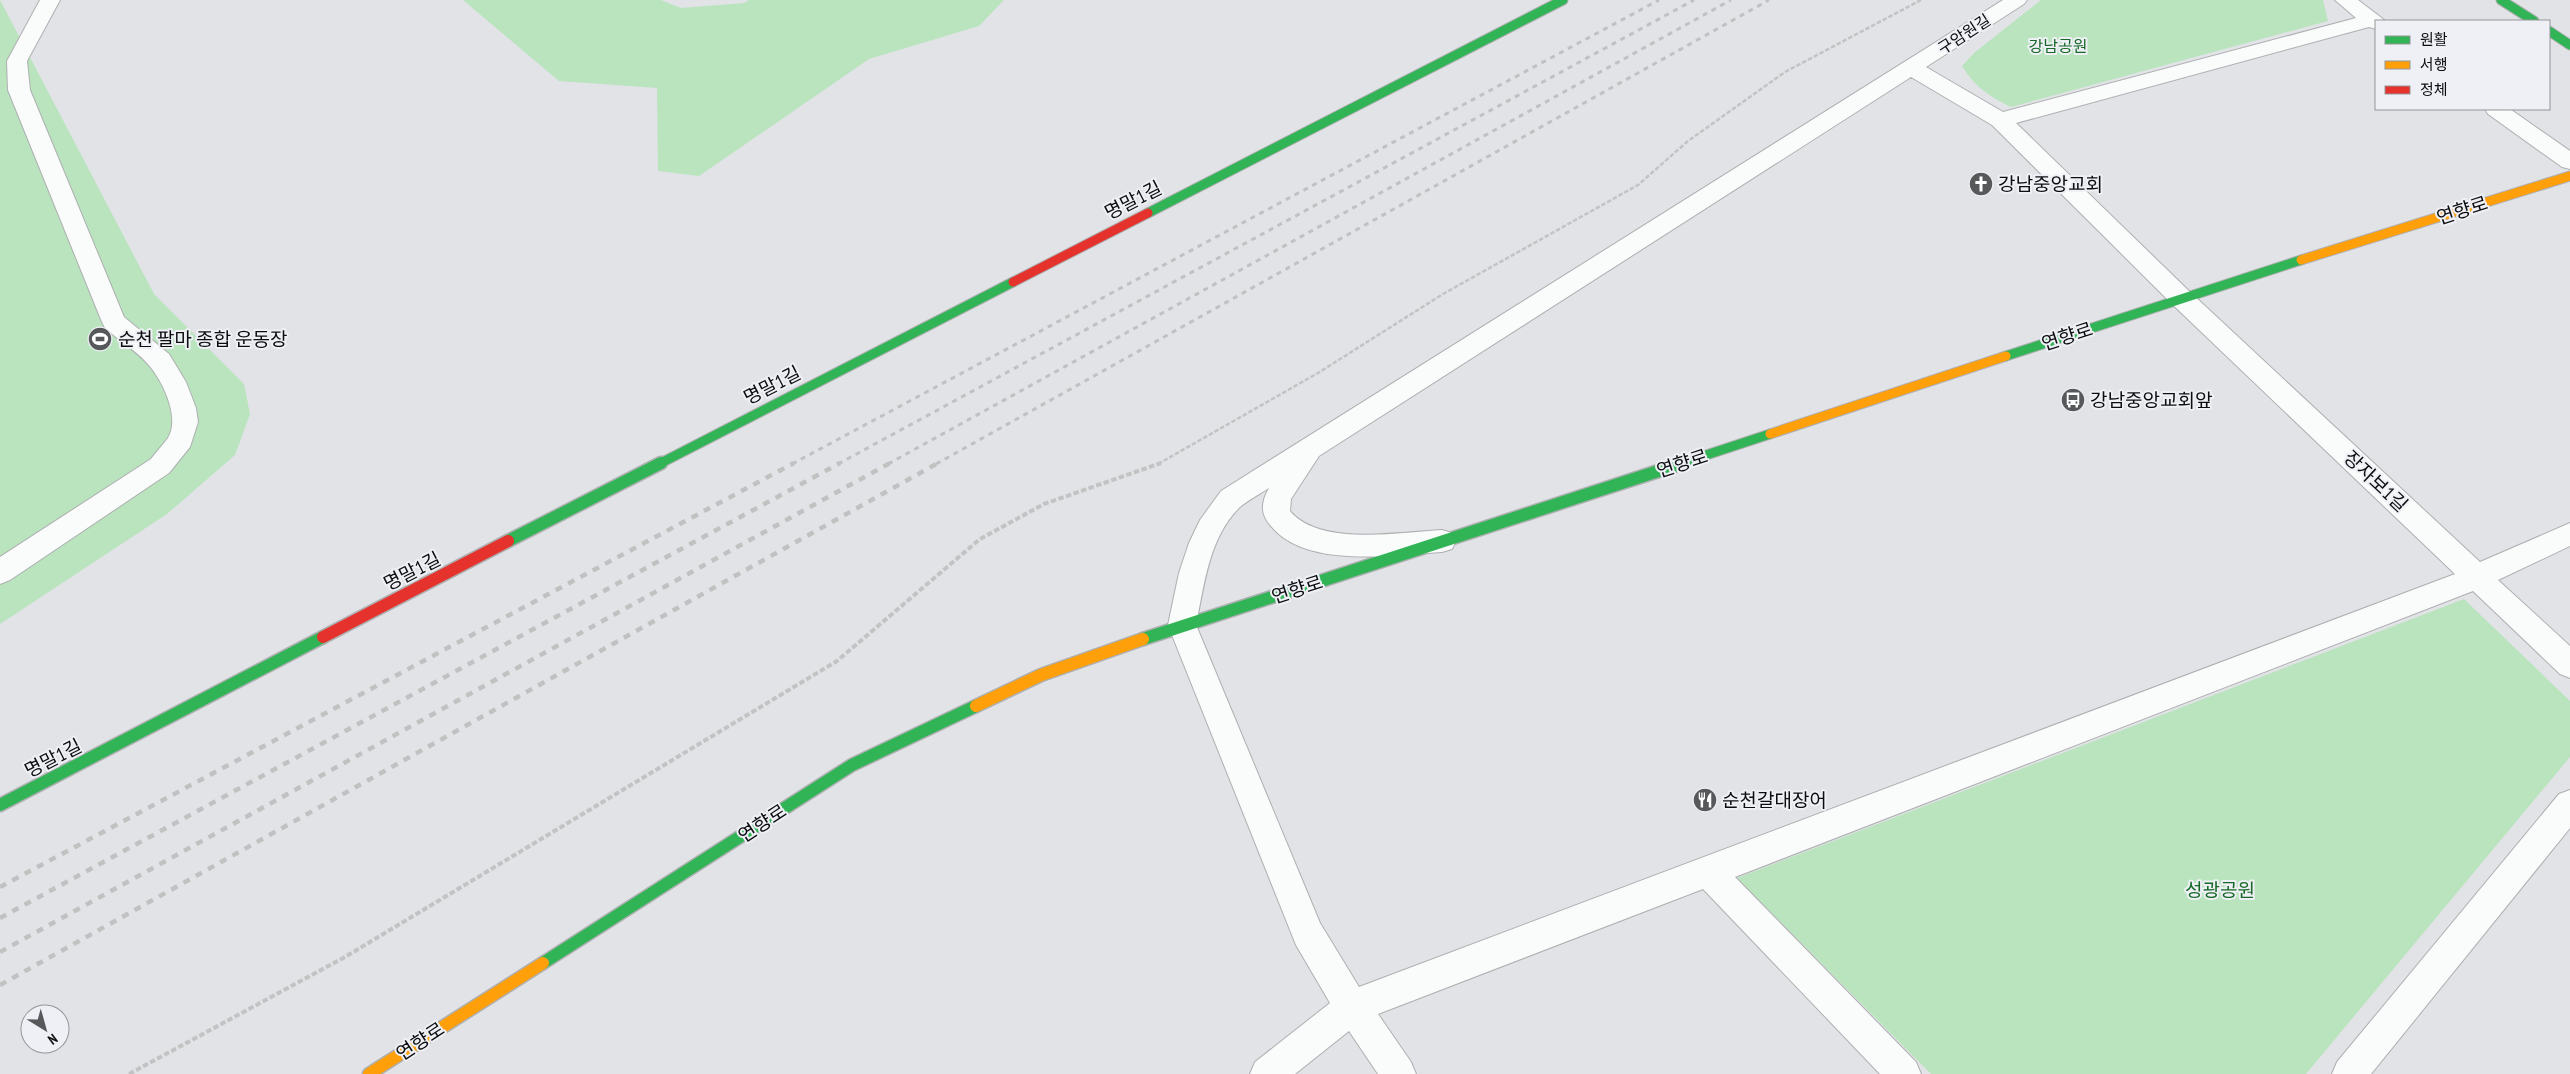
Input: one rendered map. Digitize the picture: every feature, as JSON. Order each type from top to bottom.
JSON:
[{"type":"main road","name":"명말1길","points":[[0,805],[645,470],[1563,0]]},
{"type":"main road","points":[[2501,0],[2532,20]]},
{"type":"main road","points":[[2550,32],[2570,45]]},
{"type":"main road","name":"연향로","points":[[369,1074],[852,765],[1041,676],[1182,625],[1448,540],[2182,298],[2570,176]]},
{"type":"street","points":[[0,572],[160,466],[181,440],[185,422],[183,408],[173,382],[160,361],[114,322],[19,90],[17,62],[50,0]]},
{"type":"street","name":"구암원길","points":[[1911,68],[2017,0]]},
{"type":"street","points":[[2345,0],[2374,22]]},
{"type":"street","points":[[2000,120],[2374,22]]},
{"type":"street","points":[[1399,1074],[1352,1007],[1308,934],[1182,625],[1190,583],[1202,540],[1214,518],[1231,498],[1911,68],[2000,120],[2182,298]]},
{"type":"street","points":[[2497,110],[2570,162]]},
{"type":"street","name":"장자보1길","points":[[2182,298],[2570,665]]},
{"type":"street","points":[[1312,447],[1278,497],[1276,514],[1291,530],[1314,539],[1355,545],[1448,540]]},
{"type":"street","points":[[1267,1074],[1352,1007],[2478,578],[2570,534]]},
{"type":"street","points":[[2349,1074],[2570,804]]},
{"type":"street","points":[[1708,872],[1904,1074]]},
{"type":"path","points":[[129,1074],[344,956],[448,896],[837,661],[980,539],[1044,504],[1097,487],[1163,462],[1310,378],[1443,294],[1638,185],[1688,141],[1785,72],[1921,0]]},
{"type":"green space","name":"순천 팔마 종합 운동장","points":[[0,0],[154,294],[244,384],[250,414],[235,455],[167,514],[0,624]]},
{"type":"green space","points":[[463,0],[661,0],[681,8],[744,3],[749,0],[1004,0],[979,26],[869,59],[699,176],[658,171],[657,88],[559,81]]},
{"type":"green space","name":"강남공원","points":[[2041,0],[2323,0],[2328,21],[2011,107],[1983,90],[1962,66],[1974,53]]},
{"type":"green space","name":"성광공원","points":[[2464,599],[2570,701],[2570,757],[2306,1074],[1931,1074],[1737,878]]},
{"type":"railway","points":[[792,464],[1659,0]]},
{"type":"railway","points":[[838,464],[1694,0]]},
{"type":"railway","points":[[888,464],[1731,0]]},
{"type":"railway","points":[[936,464],[1769,0]]},
{"type":"railway","points":[[0,887],[794,463]]},
{"type":"railway","points":[[0,918],[840,463]]},
{"type":"railway","points":[[0,952],[890,463]]},
{"type":"railway","points":[[0,985],[938,463]]},
{"type":"traffic: fast","points":[[1148,213],[1563,0]]},
{"type":"traffic: fast","points":[[2501,0],[2532,20]]},
{"type":"traffic: fast","points":[[2550,32],[2570,45]]},
{"type":"traffic: fast","points":[[2006,356],[2301,260]]},
{"type":"traffic: fast","points":[[508,541],[1013,282]]},
{"type":"traffic: fast","points":[[1143,639],[1770,434]]},
{"type":"traffic: fast","points":[[0,805],[323,637]]},
{"type":"traffic: fast","points":[[543,963],[852,765],[976,706]]},
{"type":"traffic: slow","points":[[2301,260],[2570,176]]},
{"type":"traffic: slow","points":[[1770,434],[2006,356]]},
{"type":"traffic: slow","points":[[976,706],[1041,675],[1143,639]]},
{"type":"traffic: slow","points":[[369,1074],[543,963]]},
{"type":"traffic: jam","points":[[1013,282],[1148,213]]},
{"type":"traffic: jam","points":[[323,637],[508,541]]},
{"type":"place","name":"강남중앙교회","points":[[1981,184]]},
{"type":"place","name":"순천 팔마 종합 운동장","points":[[100,339]]},
{"type":"place","name":"강남중앙교회앞","points":[[2073,400]]},
{"type":"place","name":"순천갈대장어","points":[[1705,800]]}]
